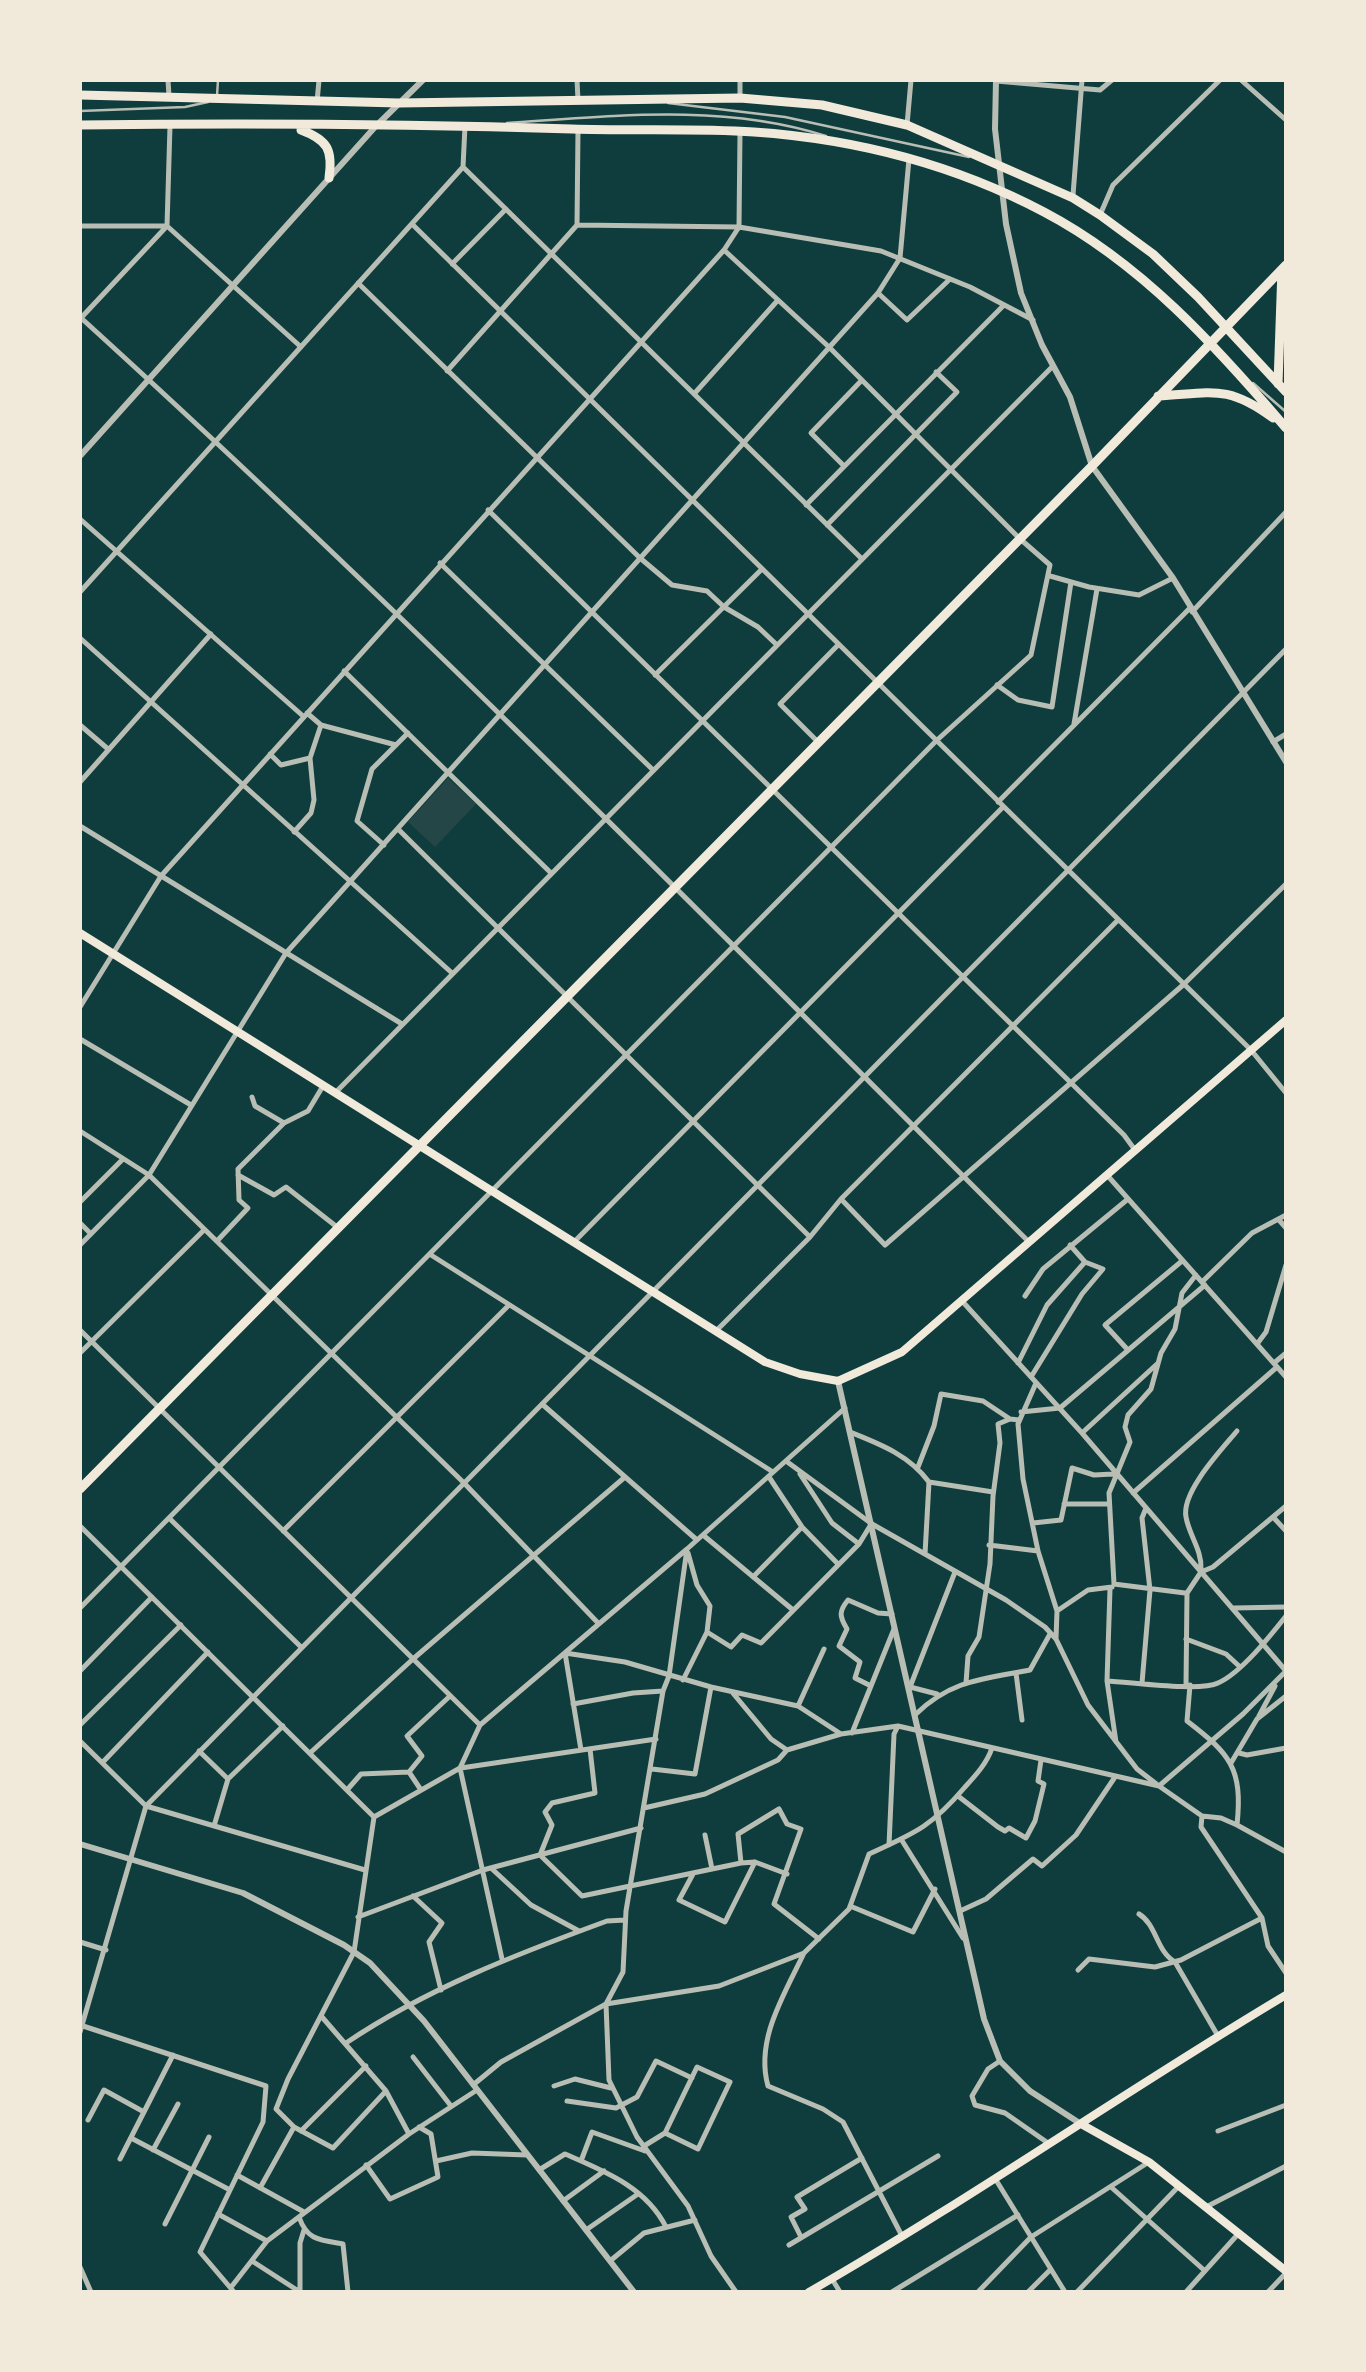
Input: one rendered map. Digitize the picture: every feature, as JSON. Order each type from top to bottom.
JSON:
[{"type":"main road","points":[[80,95],[399,103],[740,98],[822,106],[907,124],[1073,198],[1100,215],[1153,254],[1283,388]]},
{"type":"main road","points":[[80,124],[740,131],[909,158],[1002,192],[1084,235],[1133,270],[1233,366],[1286,428]]},
{"type":"main road","points":[[294,127],[317,136],[328,147],[332,153],[329,178]]},
{"type":"main road","points":[[80,1489],[1284,267]]},
{"type":"main road","points":[[1283,388],[1284,267]]},
{"type":"main road","points":[[1158,396],[1238,396],[1286,428]]},
{"type":"main road","points":[[80,933],[765,1362],[838,1381],[902,1352],[1286,1020]]},
{"type":"main road","points":[[808,2292],[1286,1996]]},
{"type":"main road","points":[[1081,2124],[1149,2162],[1286,2272]]},
{"type":"street","points":[[168,80],[168,96]]},
{"type":"street","points":[[317,102],[319,80]]},
{"type":"street","points":[[80,456],[375,126],[422,80]]},
{"type":"street","points":[[577,80],[578,103]]},
{"type":"street","points":[[740,80],[740,98]]},
{"type":"street","points":[[907,124],[911,80]]},
{"type":"street","points":[[1112,80],[1100,90],[996,80],[995,129],[1002,192],[1021,293],[1070,396],[1092,466],[1173,578],[1286,762]]},
{"type":"street","points":[[1073,198],[1082,80]]},
{"type":"street","points":[[1100,215],[1114,185],[1220,80]]},
{"type":"street","points":[[1246,81],[1286,120]]},
{"type":"street","points":[[170,125],[167,226],[80,318],[216,441],[394,614],[1029,1242]]},
{"type":"street","points":[[80,592],[463,168],[465,126]]},
{"type":"street","points":[[447,371],[578,225],[578,130]]},
{"type":"street","points":[[80,1006],[161,876],[639,340],[724,250],[739,227],[740,131]]},
{"type":"street","points":[[80,1246],[149,1176],[286,953],[878,294],[900,258],[909,158]]},
{"type":"street","points":[[463,168],[862,559]]},
{"type":"street","points":[[452,264],[506,209]]},
{"type":"street","points":[[412,224],[1251,1050],[1286,1093]]},
{"type":"street","points":[[578,225],[739,227],[882,251],[1033,320]]},
{"type":"street","points":[[80,226],[167,226],[301,346]]},
{"type":"street","points":[[80,1608],[936,741],[1031,655],[1050,565],[830,348],[724,250]]},
{"type":"street","points":[[878,294],[908,320],[950,279]]},
{"type":"street","points":[[358,283],[640,558],[672,585],[708,591],[777,645]]},
{"type":"street","points":[[694,394],[778,300]]},
{"type":"street","points":[[806,505],[1004,304]]},
{"type":"street","points":[[335,1093],[1053,366]]},
{"type":"street","points":[[827,525],[957,392],[936,372]]},
{"type":"street","points":[[844,466],[811,433],[862,380]]},
{"type":"street","points":[[488,510],[1135,1150]]},
{"type":"street","points":[[574,1242],[1286,512]]},
{"type":"street","points":[[80,519],[305,714],[322,725],[396,745]]},
{"type":"street","points":[[440,563],[654,770]]},
{"type":"street","points":[[656,675],[762,569]]},
{"type":"street","points":[[1050,576],[1139,595],[1173,578]]},
{"type":"street","points":[[998,686],[1018,700],[1052,707],[1071,582]]},
{"type":"street","points":[[1074,726],[1097,588]]},
{"type":"street","points":[[80,782],[211,634]]},
{"type":"street","points":[[80,638],[452,973]]},
{"type":"street","points":[[818,742],[780,704],[838,645]]},
{"type":"street","points":[[804,1953],[719,1986],[606,2004],[501,2062],[452,2106],[366,2165],[267,2241],[233,2289],[200,2252],[263,2122],[266,2086],[81,2028],[146,1806],[1286,649]]},
{"type":"street","points":[[344,671],[550,874]]},
{"type":"street","points":[[80,725],[108,749]]},
{"type":"street","points":[[294,832],[310,813],[314,800],[310,758],[322,725]]},
{"type":"street","points":[[384,845],[357,820],[372,769],[408,734]]},
{"type":"street","points":[[1273,742],[1286,734]]},
{"type":"street","points":[[270,754],[281,764],[310,758]]},
{"type":"street","points":[[80,826],[402,1024]]},
{"type":"street","points":[[398,829],[810,1238]]},
{"type":"street","points":[[841,1199],[886,1245],[1183,986],[1286,884]]},
{"type":"street","points":[[716,1332],[810,1238],[841,1199],[1118,920]]},
{"type":"street","points":[[80,1040],[192,1106]]},
{"type":"street","points":[[216,1242],[248,1208],[240,1200],[238,1169],[284,1123],[308,1112],[323,1086]]},
{"type":"street","points":[[252,1097],[255,1106],[284,1123]]},
{"type":"street","points":[[80,1141],[83,1133],[149,1176],[464,1483],[599,1624]]},
{"type":"street","points":[[80,1202],[124,1159]]},
{"type":"street","points":[[1107,1174],[1286,1377]]},
{"type":"street","points":[[238,1175],[274,1196],[286,1187],[337,1226]]},
{"type":"street","points":[[1025,1296],[1044,1269],[1128,1198]]},
{"type":"street","points":[[966,1683],[968,1656],[978,1637],[990,1564],[1000,1444],[998,1424],[1060,1408],[1165,1317],[1176,1312],[1252,1233],[1286,1215]]},
{"type":"street","points":[[1279,1220],[1286,1228]]},
{"type":"street","points":[[80,1223],[91,1234]]},
{"type":"street","points":[[80,1353],[204,1230]]},
{"type":"street","points":[[916,1714],[938,1694],[966,1683],[1030,1670],[1053,1636],[1057,1611],[1032,1523],[1024,1479],[1020,1416],[1034,1380],[1082,1294],[1104,1269],[1085,1262],[1070,1245]]},
{"type":"street","points":[[430,1255],[771,1475],[802,1527],[838,1564]]},
{"type":"street","points":[[1127,1349],[1106,1325],[1182,1260]]},
{"type":"street","points":[[1018,1363],[1048,1305],[1085,1262]]},
{"type":"street","points":[[1257,1344],[1266,1332],[1286,1265]]},
{"type":"street","points":[[1117,1744],[1107,1681],[1112,1587],[1108,1504],[1115,1472],[1130,1442],[1125,1427],[1128,1415],[1151,1389],[1157,1364],[1175,1329],[1176,1312],[1186,1285],[1196,1275]]},
{"type":"street","points":[[962,1300],[1286,1671],[1231,1763]]},
{"type":"street","points":[[284,1532],[509,1306]]},
{"type":"street","points":[[80,1330],[480,1725]]},
{"type":"street","points":[[1134,1493],[1286,1353]]},
{"type":"street","points":[[1082,1433],[1157,1364]]},
{"type":"street","points":[[838,1381],[984,2019],[1000,2061],[1030,2090],[1081,2124]]},
{"type":"street","points":[[918,1467],[941,1394],[983,1400],[1010,1419]]},
{"type":"street","points":[[542,1404],[625,1477],[793,1610]]},
{"type":"street","points":[[502,1959],[460,1768],[480,1725],[700,1538],[845,1408]]},
{"type":"street","points":[[1237,1825],[1238,1793],[1228,1756],[1188,1721],[1187,1593],[1201,1572],[1202,1560],[1185,1516],[1202,1476],[1238,1430]]},
{"type":"street","points":[[850,1432],[900,1455],[918,1467],[929,1482],[925,1554]]},
{"type":"street","points":[[786,1461],[872,1524],[984,1588],[1053,1636],[1088,1705],[1137,1769],[1202,1816],[1221,1818],[1286,1852]]},
{"type":"street","points":[[796,1468],[832,1523],[859,1544]]},
{"type":"street","points":[[1032,1523],[1062,1520],[1072,1468],[1108,1476],[1115,1472]]},
{"type":"street","points":[[310,1753],[625,1477]]},
{"type":"street","points":[[929,1482],[993,1492]]},
{"type":"street","points":[[1064,1504],[1108,1504]]},
{"type":"street","points":[[1201,1572],[1213,1567],[1286,1506]]},
{"type":"street","points":[[1142,1683],[1150,1590],[1142,1518],[1146,1508]]},
{"type":"street","points":[[1273,1517],[1286,1532]]},
{"type":"street","points":[[169,1518],[300,1648]]},
{"type":"street","points":[[707,1632],[731,1647],[742,1635],[761,1642],[859,1544],[872,1524]]},
{"type":"street","points":[[80,1526],[374,1817]]},
{"type":"street","points":[[753,1577],[802,1527]]},
{"type":"street","points":[[989,1545],[1038,1551]]},
{"type":"street","points":[[682,1680],[707,1632],[710,1606],[697,1585],[687,1549]]},
{"type":"street","points":[[687,1549],[631,1886],[622,1972],[606,2004],[611,2088],[736,2292]]},
{"type":"street","points":[[910,1686],[955,1572]]},
{"type":"street","points":[[1057,1611],[1088,1590],[1112,1587],[1187,1593]]},
{"type":"street","points":[[80,1671],[152,1597]]},
{"type":"street","points":[[870,1685],[855,1678],[860,1662],[838,1646],[846,1629],[840,1610],[848,1600],[878,1613],[892,1614]]},
{"type":"street","points":[[1232,1608],[1286,1608]]},
{"type":"street","points":[[1107,1681],[1218,1684],[1264,1645],[1286,1616]]},
{"type":"street","points":[[80,1725],[181,1626]]},
{"type":"street","points":[[852,1732],[895,1627]]},
{"type":"street","points":[[1186,1640],[1226,1654],[1239,1666]]},
{"type":"street","points":[[798,1706],[824,1648]]},
{"type":"street","points":[[102,1763],[208,1652]]},
{"type":"street","points":[[565,1653],[626,1662],[682,1680],[798,1706],[841,1734]]},
{"type":"street","points":[[565,1653],[581,1750]]},
{"type":"street","points":[[1016,1673],[1022,1720]]},
{"type":"street","points":[[1159,1786],[1280,1680]]},
{"type":"street","points":[[910,1686],[938,1694]]},
{"type":"street","points":[[651,1769],[694,1774],[711,1687]]},
{"type":"street","points":[[731,1691],[771,1740],[787,1750]]},
{"type":"street","points":[[574,1704],[662,1692]]},
{"type":"street","points":[[346,1790],[362,1774],[409,1772],[422,1756],[407,1736],[450,1696]]},
{"type":"street","points":[[1257,1720],[1286,1696]]},
{"type":"street","points":[[214,1826],[228,1779],[283,1726]]},
{"type":"street","points":[[644,1808],[704,1794],[778,1760],[787,1750],[841,1734],[898,1726],[1159,1786]]},
{"type":"street","points":[[890,1844],[894,1734],[898,1726]]},
{"type":"street","points":[[374,1817],[460,1768],[656,1739]]},
{"type":"street","points":[[80,1742],[146,1806],[366,1870]]},
{"type":"street","points":[[902,2236],[843,2122],[823,2109],[768,2086],[763,2066],[770,2028],[804,1953],[850,1906],[869,1854],[939,1818],[988,1759],[992,1748]]},
{"type":"street","points":[[1239,1753],[1247,1756],[1286,1748]]},
{"type":"street","points":[[540,1855],[552,1825],[545,1812],[552,1802],[595,1794],[590,1749]]},
{"type":"street","points":[[199,1752],[228,1779]]},
{"type":"street","points":[[958,1796],[998,1827],[1005,1831],[1009,1828],[1026,1838],[1035,1821],[1044,1784],[1038,1781],[1041,1760]]},
{"type":"street","points":[[409,1772],[420,1790]]},
{"type":"street","points":[[960,1911],[986,1899],[1032,1859],[1042,1866],[1076,1835],[1115,1776]]},
{"type":"street","points":[[741,1862],[738,1834],[779,1809],[788,1824],[801,1829],[774,1904],[819,1938]]},
{"type":"street","points":[[1202,1816],[1202,1827],[1262,1918],[1268,1946],[1286,1973]]},
{"type":"street","points":[[374,1817],[354,1952],[288,2078],[276,2109],[297,2129],[333,2148],[386,2091]]},
{"type":"street","points":[[358,1917],[482,1870],[641,1828]]},
{"type":"street","points":[[706,1835],[712,1869]]},
{"type":"street","points":[[901,1839],[967,1944]]},
{"type":"street","points":[[80,1844],[242,1893],[370,1962],[410,2006],[634,2292]]},
{"type":"street","points":[[540,1855],[582,1896],[741,1862],[755,1862],[787,1874]]},
{"type":"street","points":[[693,1873],[679,1900],[725,1922],[755,1862]]},
{"type":"street","points":[[491,1868],[531,1905],[579,1931]]},
{"type":"street","points":[[850,1906],[913,1932],[935,1889]]},
{"type":"street","points":[[412,1896],[442,1923],[429,1942],[442,1990]]},
{"type":"street","points":[[1140,1914],[1147,1919],[1165,1956],[1175,1962],[1218,2036]]},
{"type":"street","points":[[1078,1970],[1090,1959],[1156,1968],[1262,1918]]},
{"type":"street","points":[[346,2043],[502,1959],[607,1921],[626,1920]]},
{"type":"street","points":[[80,1942],[106,1950]]},
{"type":"street","points":[[322,2017],[386,2091],[409,2134]]},
{"type":"street","points":[[120,2159],[173,2055]]},
{"type":"street","points":[[412,2057],[452,2106]]},
{"type":"street","points":[[567,2101],[622,2106],[637,2098],[656,2061],[692,2078]]},
{"type":"street","points":[[1000,2061],[988,2070],[972,2096],[975,2104],[1005,2112],[1050,2145]]},
{"type":"street","points":[[260,2188],[297,2129],[366,2066]]},
{"type":"street","points":[[646,2149],[665,2133],[697,2067],[730,2082],[698,2149],[665,2133]]},
{"type":"street","points":[[554,2086],[575,2078],[611,2088]]},
{"type":"street","points":[[88,2120],[104,2090],[144,2112]]},
{"type":"street","points":[[153,2150],[178,2104]]},
{"type":"street","points":[[1218,2131],[1286,2105]]},
{"type":"street","points":[[366,2165],[390,2199],[438,2177],[431,2134],[419,2127]]},
{"type":"street","points":[[581,2161],[592,2132],[646,2149]]},
{"type":"street","points":[[165,2224],[208,2137]]},
{"type":"street","points":[[130,2138],[230,2190]]},
{"type":"street","points":[[435,2161],[472,2153],[527,2154]]},
{"type":"street","points":[[539,2170],[565,2154],[604,2171],[658,2210],[666,2228]]},
{"type":"street","points":[[789,2245],[938,2156]]},
{"type":"street","points":[[802,2237],[791,2217],[805,2209],[797,2196],[862,2158]]},
{"type":"street","points":[[978,2292],[1031,2237],[1149,2162]]},
{"type":"street","points":[[1206,2208],[1286,2166]]},
{"type":"street","points":[[563,2201],[604,2171]]},
{"type":"street","points":[[237,2175],[302,2214]]},
{"type":"street","points":[[995,2179],[1065,2292]]},
{"type":"street","points":[[1077,2292],[1179,2186]]},
{"type":"street","points":[[1111,2187],[1205,2271]]},
{"type":"street","points":[[586,2230],[638,2194]]},
{"type":"street","points":[[218,2214],[267,2241]]},
{"type":"street","points":[[300,2292],[302,2214]]},
{"type":"street","points":[[892,2292],[1018,2216]]},
{"type":"street","points":[[610,2261],[644,2234],[695,2220]]},
{"type":"street","points":[[304,2230],[312,2239],[342,2244],[348,2292]]},
{"type":"street","points":[[1186,2292],[1239,2234]]},
{"type":"street","points":[[252,2260],[300,2292]]},
{"type":"street","points":[[80,2268],[92,2292]]},
{"type":"street","points":[[1028,2292],[1050,2269]]},
{"type":"street","points":[[1268,2292],[1286,2272]]},
{"type":"street","points":[[832,2279],[840,2292]]},
{"type":"lane","points":[[80,111],[185,107],[217,100],[218,80]]},
{"type":"lane","points":[[647,100],[784,117],[895,139],[1000,166]]},
{"type":"lane","points":[[465,126],[656,115],[740,116],[792,125],[862,148]]},
{"type":"lane","points":[[1233,366],[1286,412]]},
{"type":"shaded area","points":[[448,778],[476,804],[435,847],[408,822]]}]
